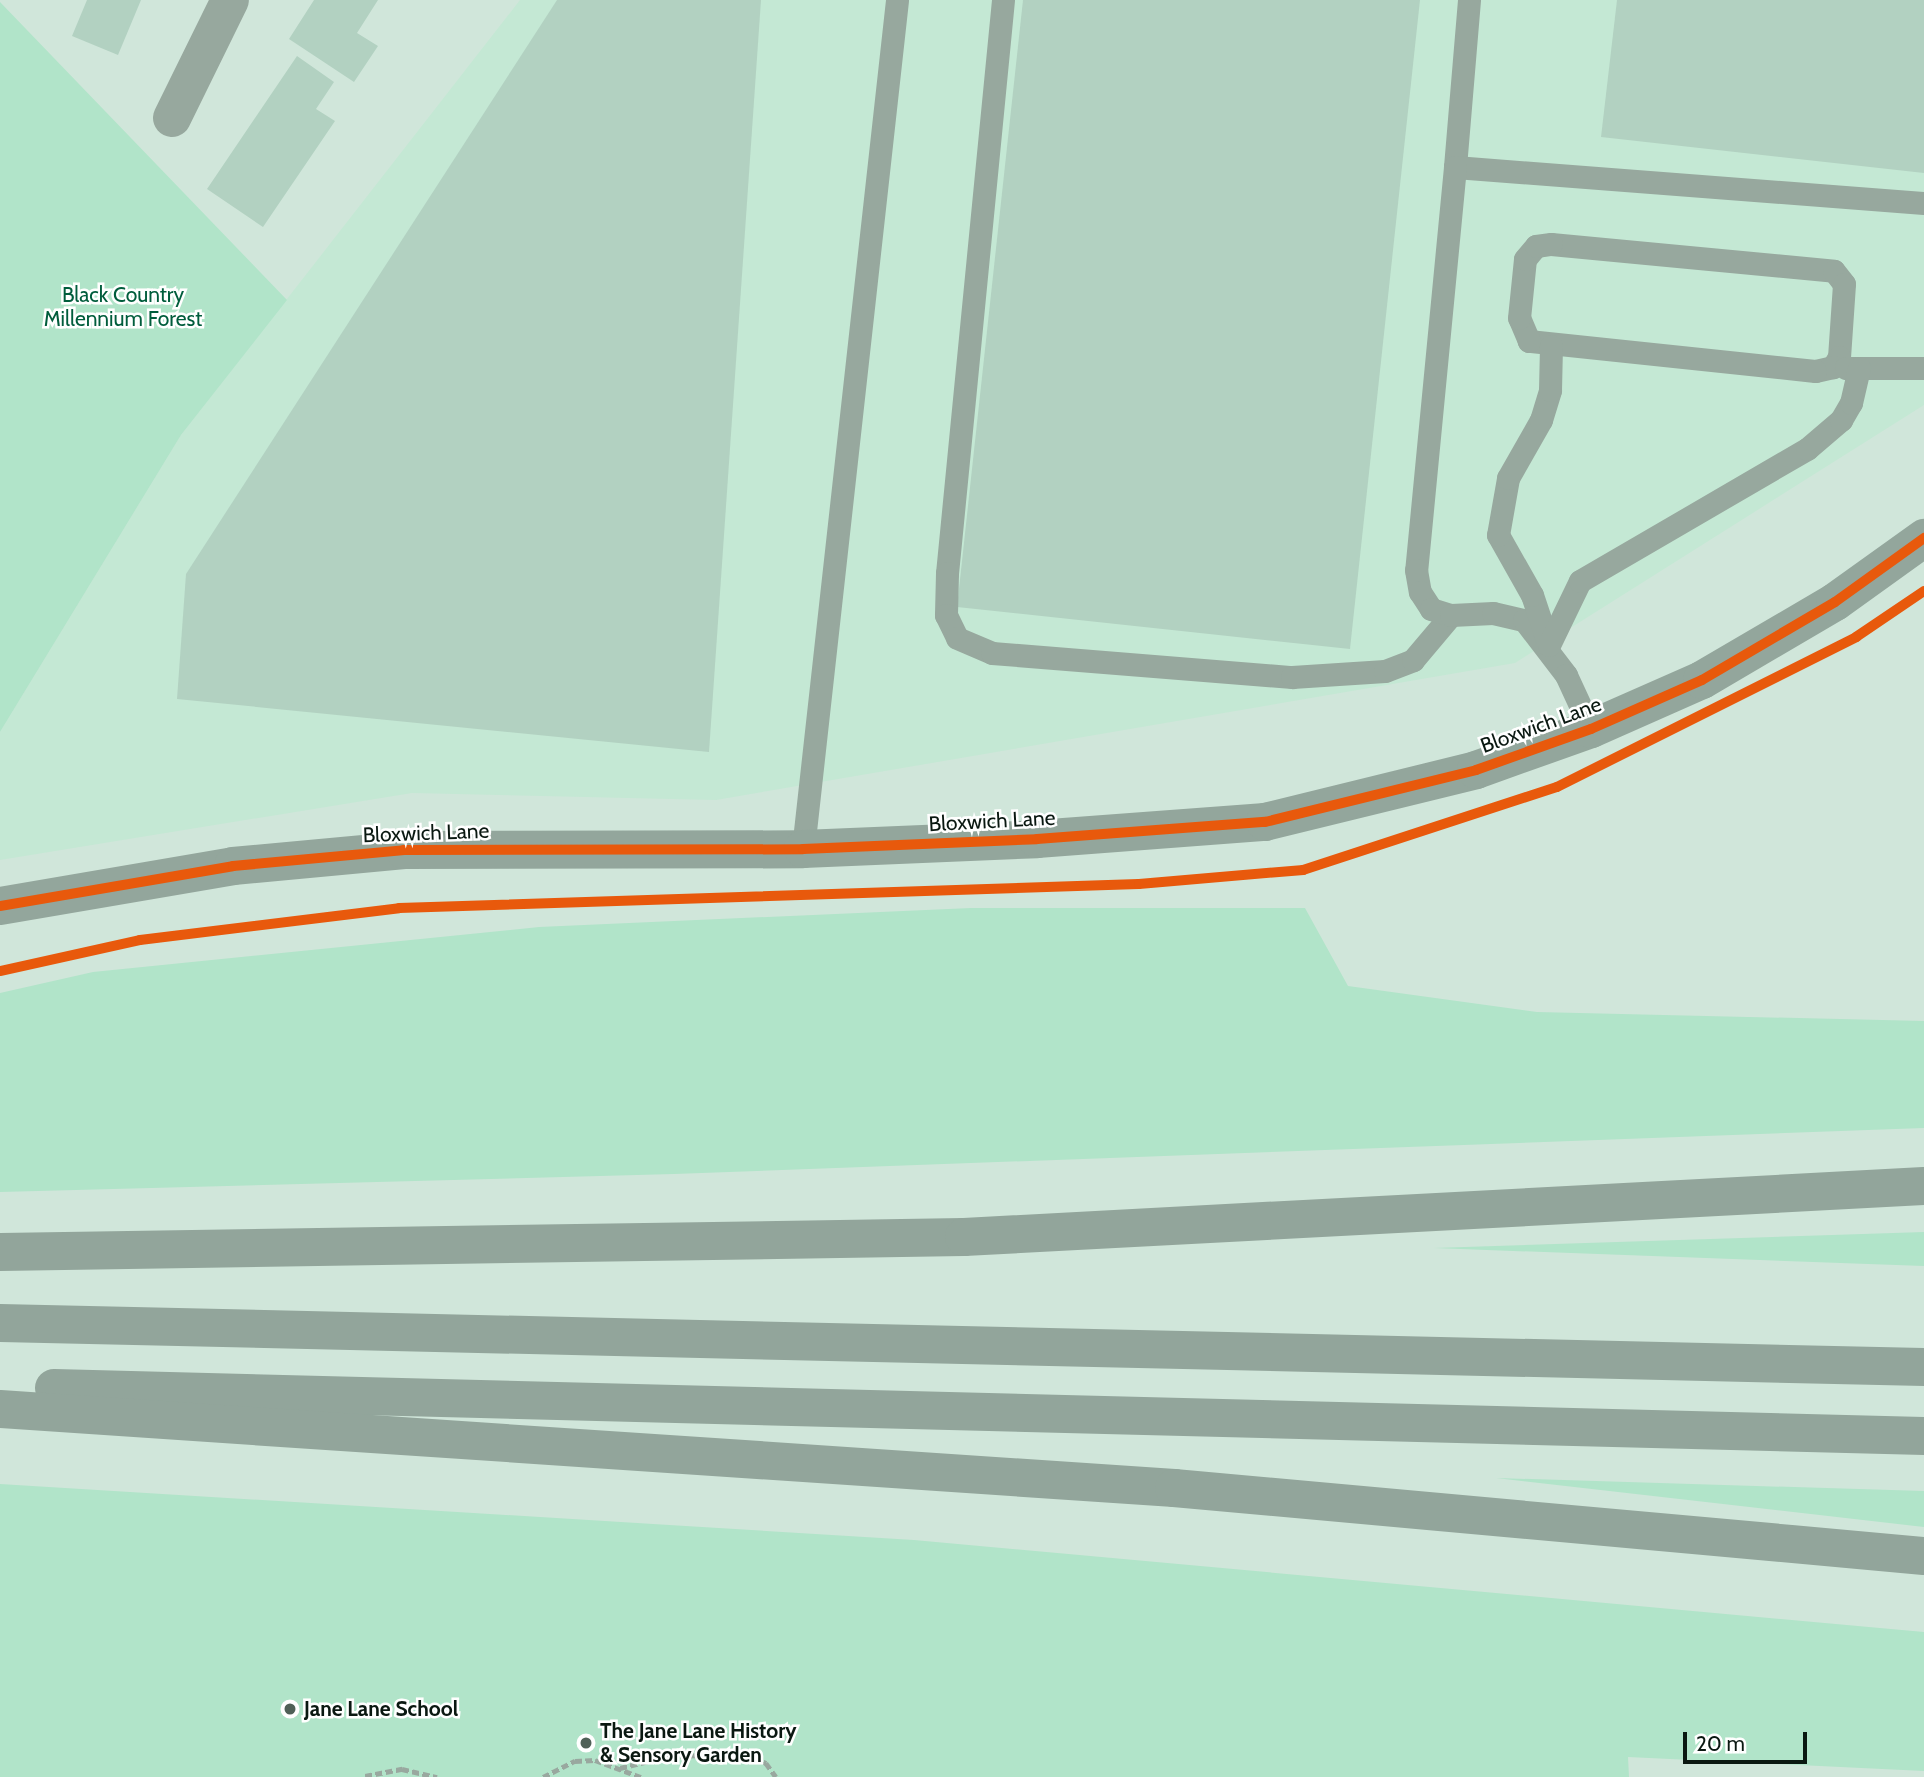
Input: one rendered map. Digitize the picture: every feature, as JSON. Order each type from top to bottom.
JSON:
[{"type":"highway","points":[[1640,1200],[1924,1159]]},
{"type":"highway","points":[[0,1252],[964,1237],[1924,1186]]},
{"type":"highway","points":[[0,1323],[1924,1367]]},
{"type":"highway","points":[[0,1387],[1924,1436]]},
{"type":"highway","points":[[0,1409],[1174,1488],[1924,1556]]},
{"type":"street","points":[[172,118],[230,0]]},
{"type":"street","name":"Bloxwich Lane","points":[[0,906],[233,866],[404,850],[803,849],[1037,839],[1265,822],[1476,770],[1591,729],[1702,680],[1835,602],[1924,538]]},
{"type":"lane","points":[[803,849],[897,0]]},
{"type":"lane","points":[[1003,0],[947,573],[946,615],[957,638],[992,653],[1292,677],[1385,671],[1413,660],[1451,615]]},
{"type":"lane","points":[[1469,0],[1416,570],[1420,592],[1431,609],[1451,615],[1493,613],[1524,620],[1550,647]]},
{"type":"lane","points":[[1455,167],[1924,203]]},
{"type":"lane","points":[[1833,368],[1839,357],[1844,284],[1834,271],[1551,244],[1536,246],[1525,259],[1519,318],[1529,341],[1551,346],[1815,371],[1833,368],[1924,368]]},
{"type":"lane","points":[[1551,346],[1550,390],[1541,420],[1508,478],[1498,535],[1532,595],[1550,647],[1591,729]]},
{"type":"lane","points":[[1550,647],[1580,581],[1807,449],[1841,420],[1852,403],[1859,368]]},
{"type":"path","points":[[620,1768],[669,1756],[744,1754],[766,1763],[776,1777]]},
{"type":"path","points":[[543,1777],[575,1761],[596,1760],[641,1777]]},
{"type":"path","points":[[365,1776],[402,1769],[437,1777]]},
{"type":"shaded area","points":[[520,0],[1924,0],[1924,405],[1515,663],[716,800],[412,793],[0,860],[0,732],[181,435]]},
{"type":"green space","name":"Black Country Millennium Forest","points":[[0,2],[287,300],[181,435],[0,732]]},
{"type":"green space","points":[[971,908],[1305,908],[1348,986],[1537,1012],[1924,1021],[1924,1128],[674,1174],[0,1192],[0,993],[93,972],[539,927]]},
{"type":"green space","points":[[1924,1232],[1924,1266],[1434,1248]]},
{"type":"green space","points":[[1496,1478],[1924,1491],[1924,1527]]},
{"type":"green space","points":[[0,1484],[914,1540],[1924,1632],[1924,1771],[1628,1757],[1629,1777],[0,1777]]},
{"type":"building","points":[[87,0],[141,0],[118,55],[72,36]]},
{"type":"building","points":[[314,0],[378,0],[357,33],[378,46],[354,82],[289,39]]},
{"type":"building","points":[[557,0],[761,0],[709,752],[177,699],[186,574]]},
{"type":"building","points":[[1023,0],[1420,0],[1350,649],[957,607]]},
{"type":"building","points":[[1617,0],[1924,0],[1924,173],[1601,137]]},
{"type":"building","points":[[297,56],[334,82],[316,109],[335,121],[263,227],[207,189]]},
{"type":"cycle path","points":[[0,906],[233,866],[404,850],[803,849],[1037,839],[1265,822],[1476,770],[1591,729],[1702,680],[1835,602],[1924,538]]},
{"type":"cycle path","points":[[0,971],[140,940],[399,908],[1139,884],[1303,870],[1557,787],[1856,637],[1924,591]]},
{"type":"place","name":"Jane Lane School","points":[[290,1709]]},
{"type":"place","name":"The Jane Lane History & Sensory Garden","points":[[586,1743]]}]
